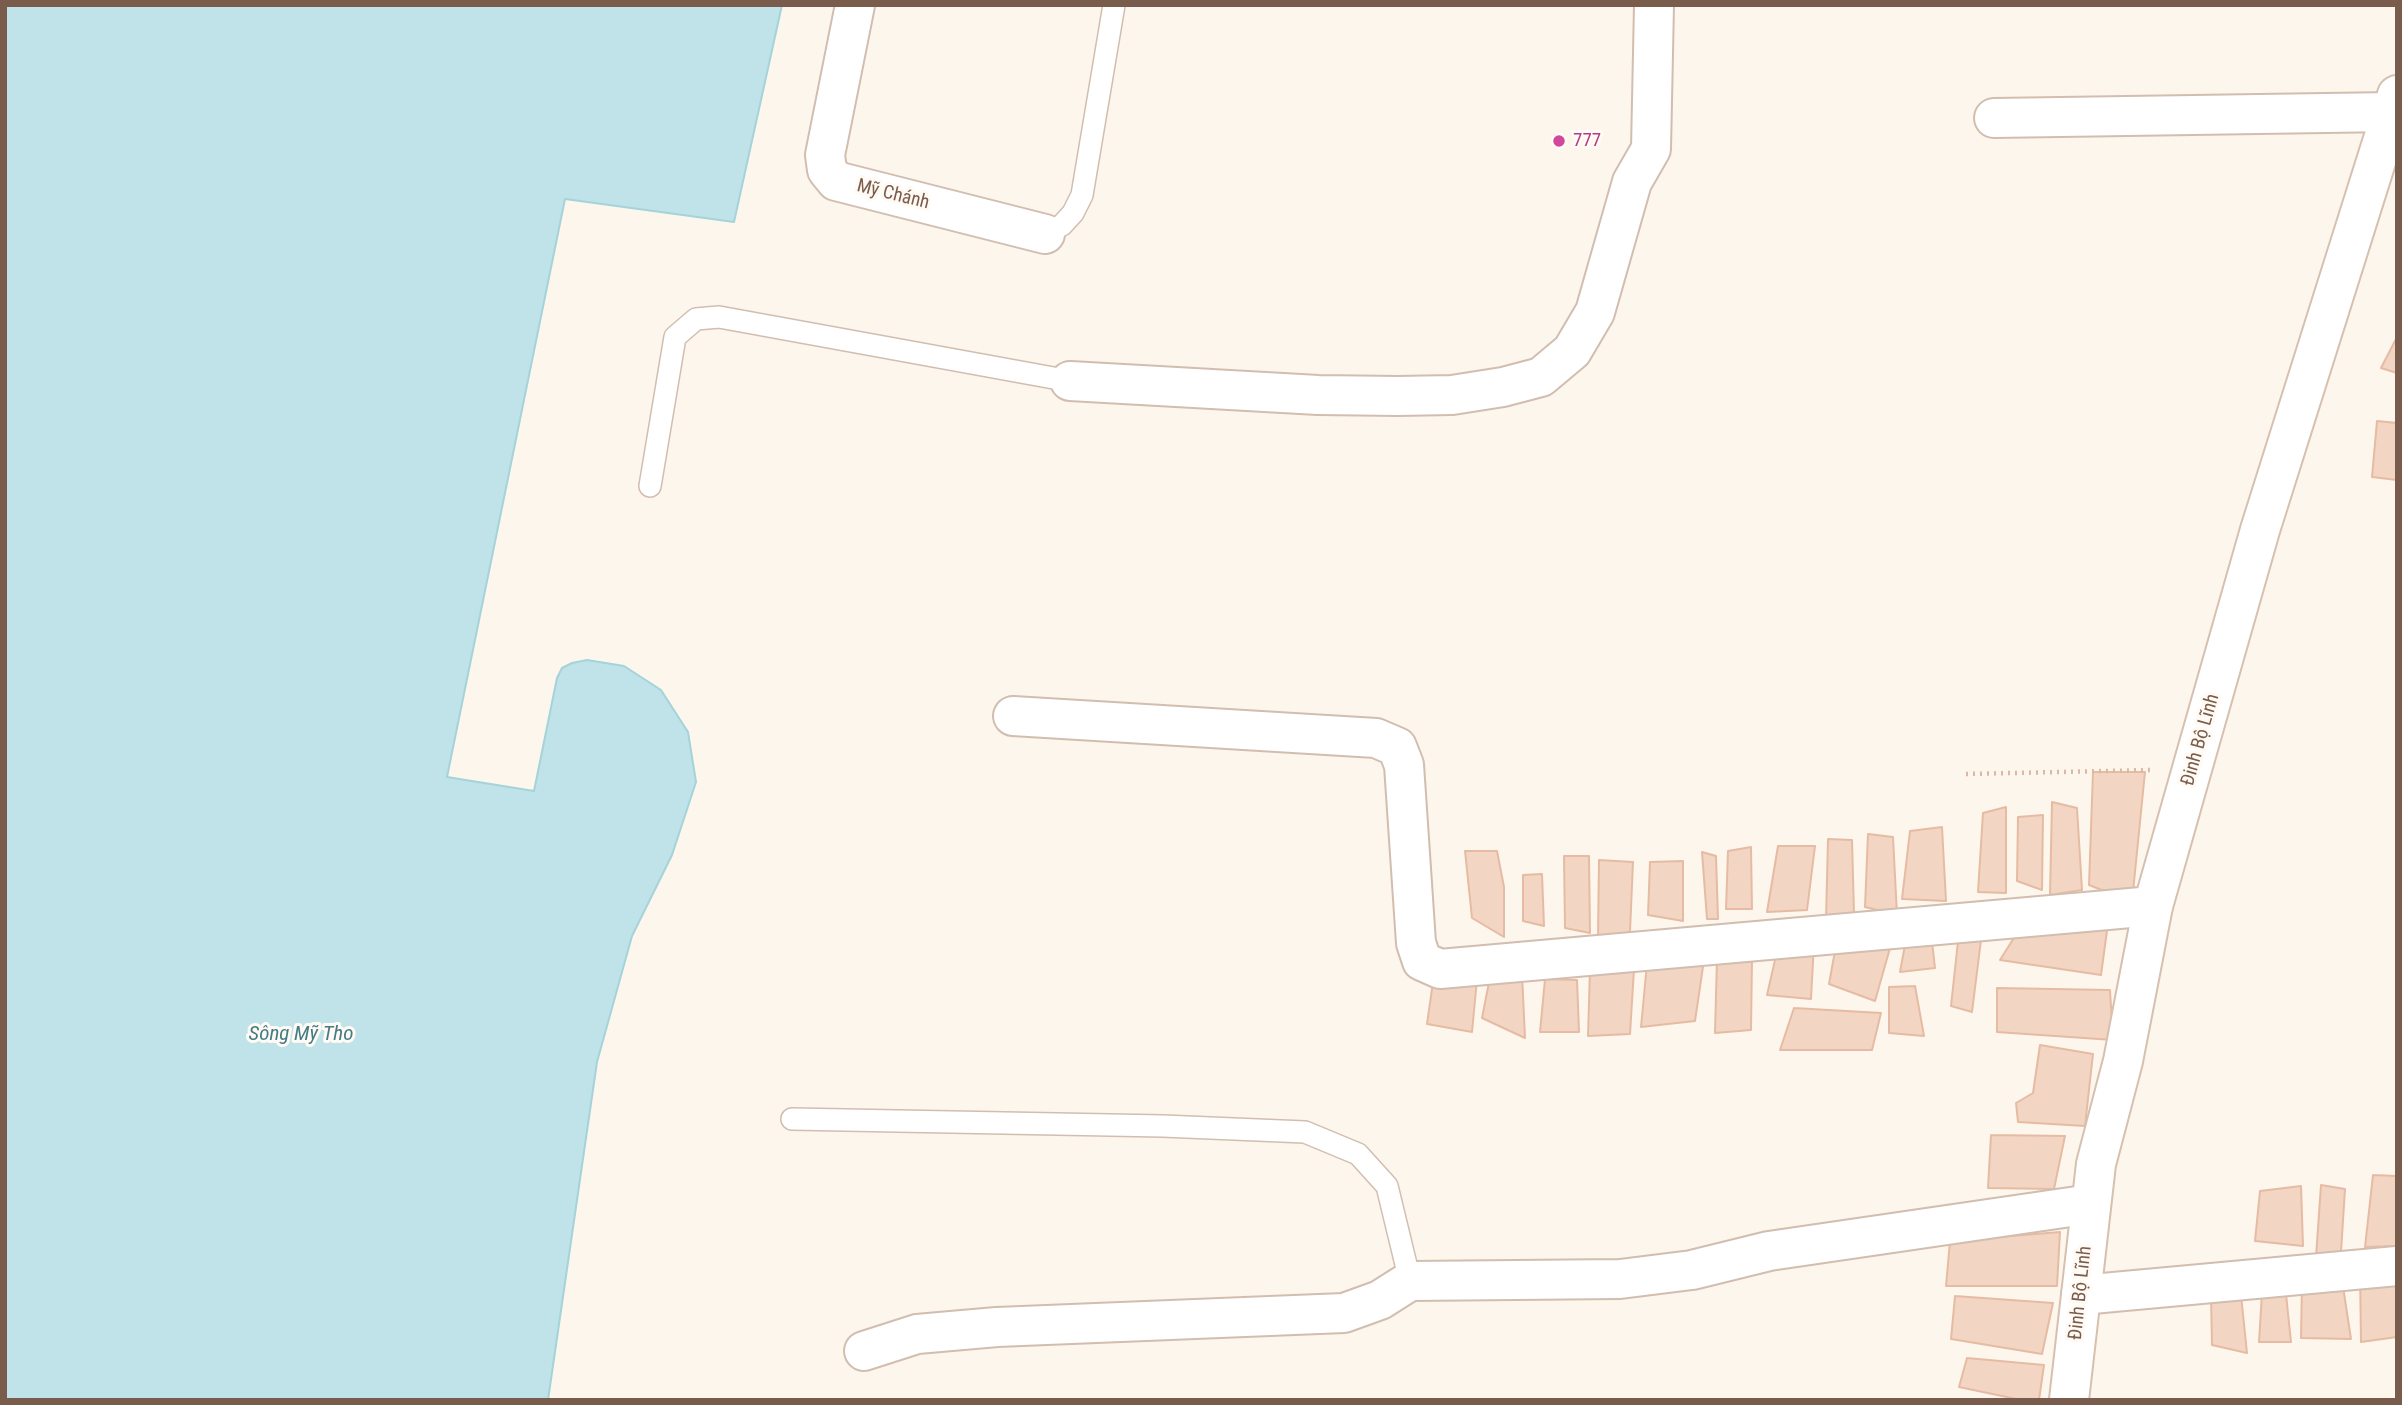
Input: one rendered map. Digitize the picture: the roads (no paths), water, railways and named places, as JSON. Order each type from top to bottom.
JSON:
[{"type":"street","name":"Mỹ Chánh","points":[[855,5],[825,155],[827,170],[836,181],[1045,234]]},
{"type":"street","points":[[1070,381],[1318,395],[1398,396],[1452,395],[1503,387],[1541,377],[1572,351],[1595,312],[1632,182],[1650,149],[1654,5]]},
{"type":"street","points":[[1994,118],[2394,104]]},
{"type":"street","name":"Đinh Bộ Lĩnh","points":[[2069,1400],[2096,1164],[2123,1061],[2153,906],[2260,530],[2394,104]]},
{"type":"street","points":[[1013,716],[1376,738],[1397,747],[1404,765],[1416,943],[1422,961],[1440,969],[2153,906]]},
{"type":"street","points":[[864,1351],[917,1334],[997,1327],[1343,1313],[1380,1300],[1410,1281],[1620,1279],[1692,1270],[1769,1251],[2091,1204]]},
{"type":"street","points":[[2081,1295],[2397,1266]]},
{"type":"lane","points":[[1045,234],[1062,225],[1073,213],[1082,195],[1114,5]]},
{"type":"lane","points":[[650,486],[675,337],[696,319],[719,317],[1070,381]]},
{"type":"lane","points":[[792,1119],[1163,1126],[1305,1132],[1358,1154],[1387,1186],[1410,1281]]},
{"type":"water","name":"Sông Mỹ Tho","points":[[5,5],[782,5],[734,222],[565,199],[447,777],[534,791],[557,678],[562,668],[587,660],[624,666],[661,690],[688,732],[696,782],[672,855],[632,936],[597,1062],[548,1400],[5,1400]]},
{"type":"place","name":"777","points":[[1559,141]]}]
